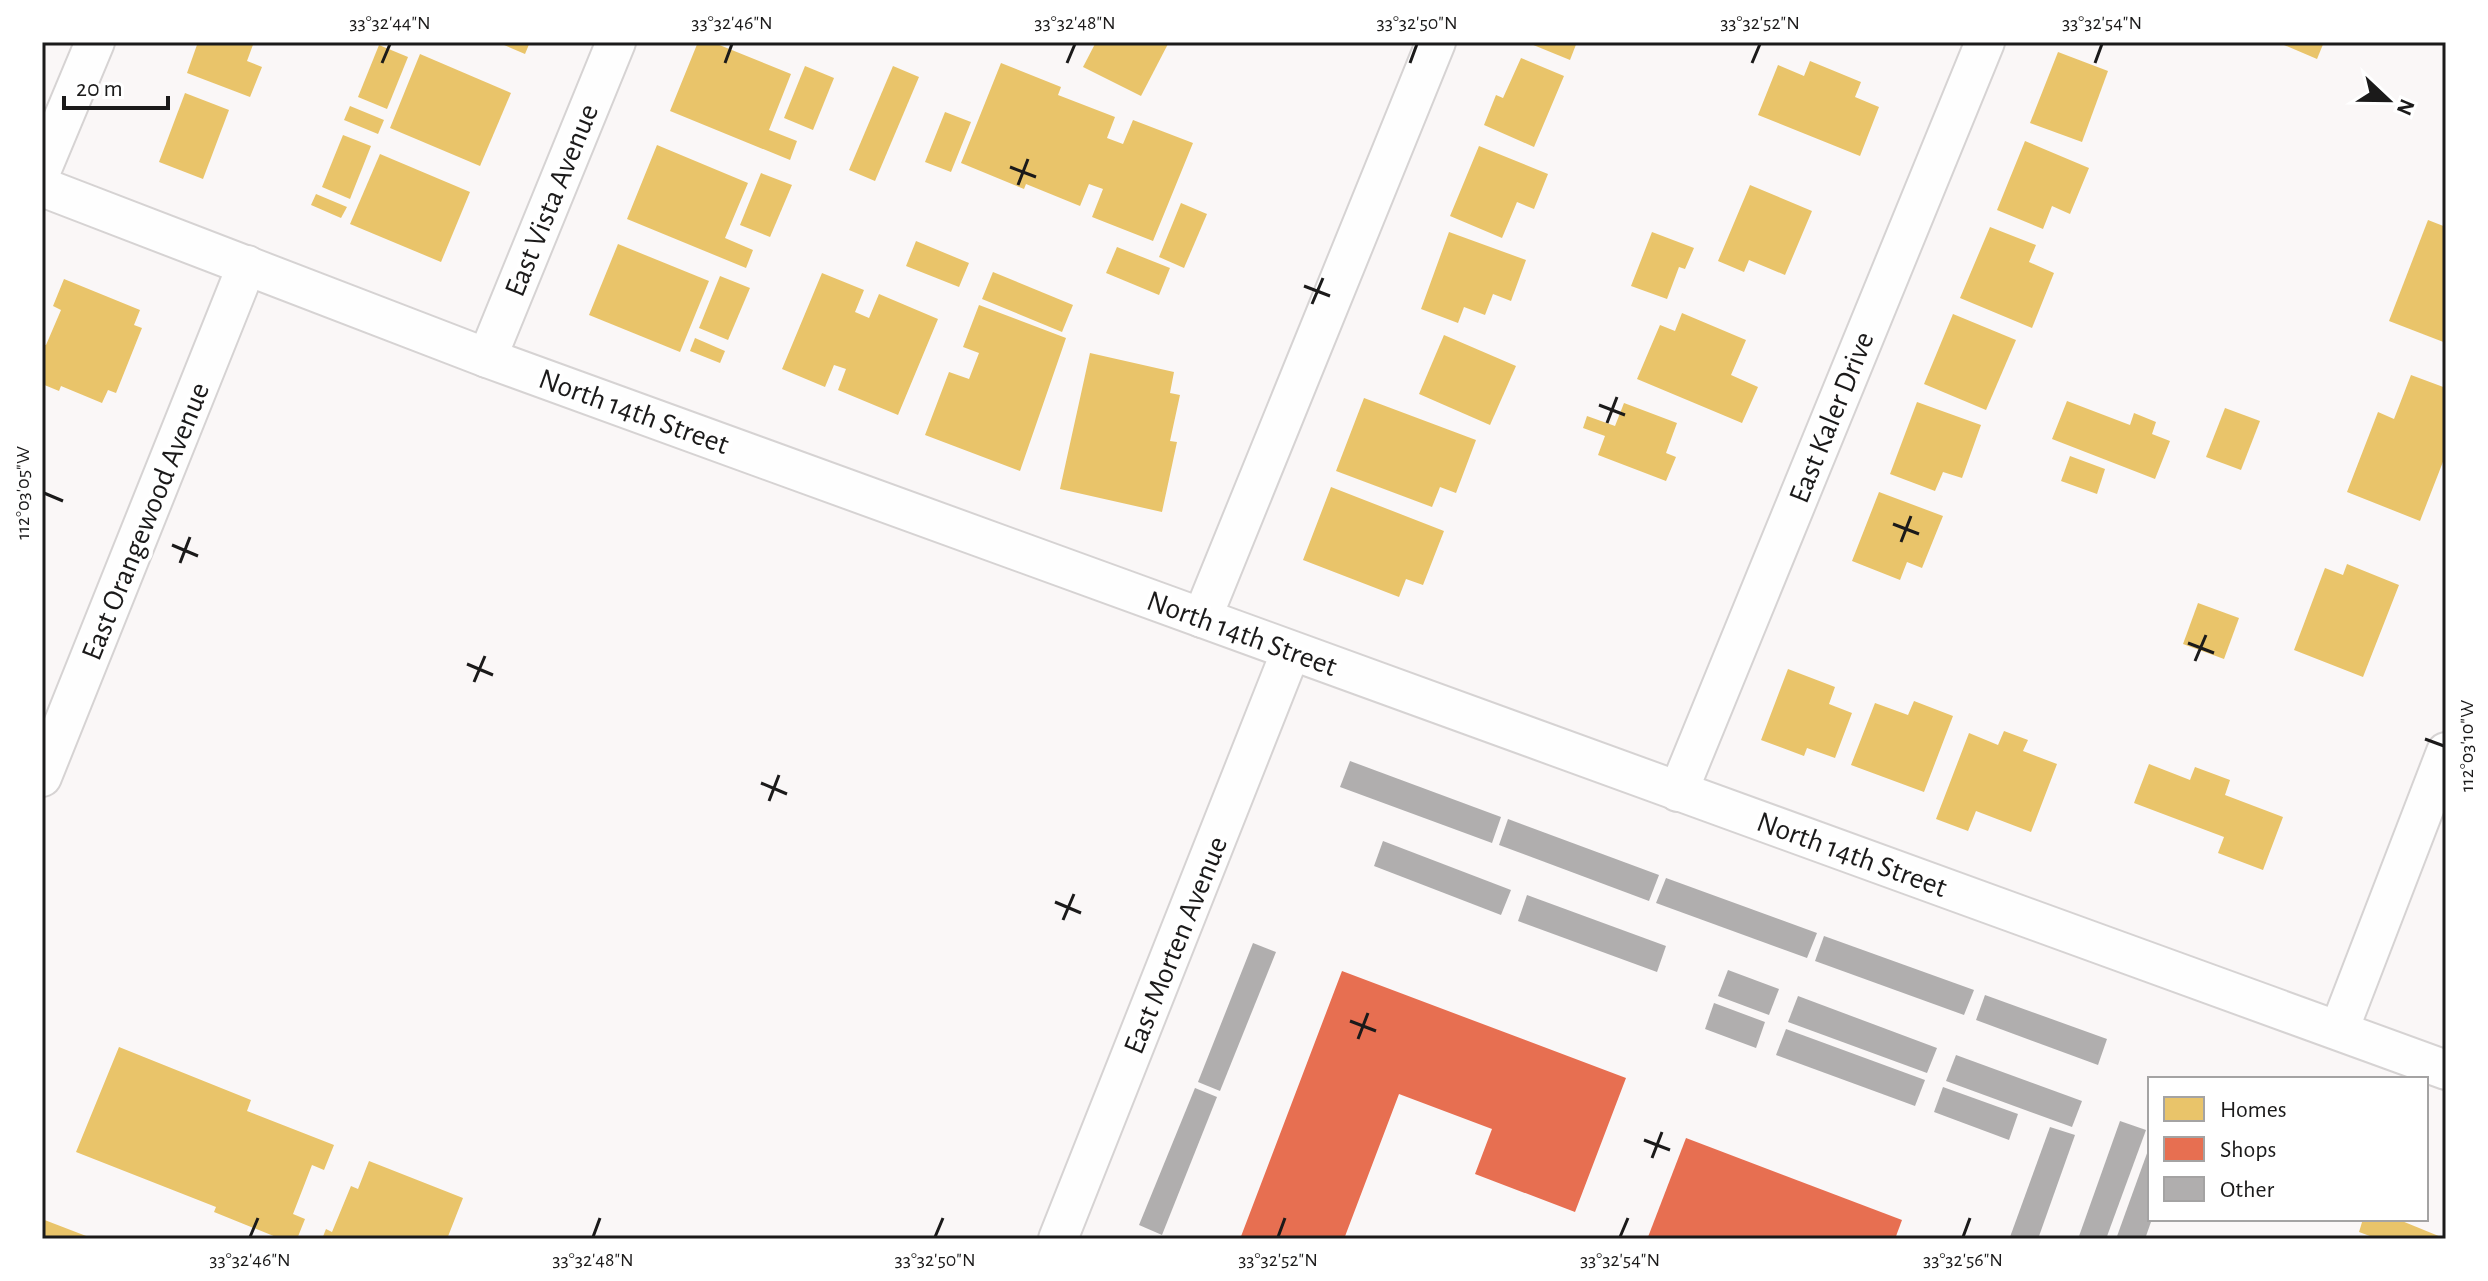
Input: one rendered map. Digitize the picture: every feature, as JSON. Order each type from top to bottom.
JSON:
[{"type":"street","points":[[42,169],[95,42]]},
{"type":"street","name":"East Vista Avenue","points":[[487,358],[616,42]]},
{"type":"street","points":[[1202,618],[1436,42]]},
{"type":"street","name":"East Kaler Drive","points":[[1678,792],[1985,42]]},
{"type":"street","name":"North 14th Street","points":[[42,187],[487,358],[2446,1070]]},
{"type":"street","name":"East Orangewood Avenue","points":[[42,777],[247,265]]},
{"type":"street","name":"East Morten Avenue","points":[[1058,1239],[1291,651]]},
{"type":"street","points":[[2339,1030],[2446,752]]},
{"type":"building: Homes","points":[[198,42],[254,42],[247,61],[262,67],[250,97],[187,73]]},
{"type":"building: Homes","points":[[497,42],[530,42],[525,54]]},
{"type":"building: Homes","points":[[698,42],[712,42],[791,74],[769,130],[797,141],[790,160],[670,111]]},
{"type":"building: Homes","points":[[1096,42],[1169,42],[1141,96],[1083,67]]},
{"type":"building: Homes","points":[[1526,42],[1577,42],[1570,60]]},
{"type":"building: Homes","points":[[2277,42],[2324,42],[2317,59]]},
{"type":"building: Homes","points":[[379,45],[408,57],[387,109],[358,97]]},
{"type":"building: Homes","points":[[2058,52],[2108,71],[2082,142],[2030,123]]},
{"type":"building: Homes","points":[[420,54],[511,93],[480,166],[390,128]]},
{"type":"building: Homes","points":[[1521,58],[1564,76],[1534,147],[1484,125],[1496,95],[1503,98]]},
{"type":"building: Homes","points":[[1810,61],[1861,82],[1855,97],[1879,107],[1860,156],[1758,115],[1778,65],[1804,76]]},
{"type":"building: Homes","points":[[1001,63],[1061,87],[1058,95],[1115,117],[1107,138],[1123,144],[1133,120],[1193,143],[1153,241],[1092,217],[1103,189],[1089,184],[1080,206],[1026,184],[1024,189],[961,163]]},
{"type":"building: Homes","points":[[805,66],[834,78],[813,130],[784,118]]},
{"type":"building: Homes","points":[[893,66],[919,77],[875,181],[849,170]]},
{"type":"building: Homes","points":[[185,93],[229,110],[203,179],[159,162]]},
{"type":"building: Homes","points":[[350,106],[384,120],[378,134],[344,120]]},
{"type":"building: Homes","points":[[945,112],[971,122],[951,172],[925,162]]},
{"type":"building: Homes","points":[[343,135],[371,146],[350,199],[322,187]]},
{"type":"building: Homes","points":[[2025,141],[2089,168],[2070,214],[2052,206],[2043,229],[1997,210]]},
{"type":"building: Homes","points":[[657,145],[748,183],[725,238],[753,250],[746,268],[627,219]]},
{"type":"building: Homes","points":[[1479,146],[1548,174],[1534,209],[1517,202],[1502,238],[1450,216]]},
{"type":"building: Homes","points":[[380,154],[470,192],[441,262],[350,224]]},
{"type":"building: Homes","points":[[761,173],[792,185],[770,237],[740,225]]},
{"type":"building: Homes","points":[[1750,185],[1812,211],[1785,275],[1749,260],[1744,272],[1718,261]]},
{"type":"building: Homes","points":[[316,194],[347,207],[341,218],[311,205]]},
{"type":"building: Homes","points":[[1181,203],[1207,214],[1184,268],[1159,257]]},
{"type":"building: Homes","points":[[2428,220],[2446,227],[2446,343],[2389,321]]},
{"type":"building: Homes","points":[[1990,227],[2036,245],[2029,262],[2054,273],[2032,328],[1960,298]]},
{"type":"building: Homes","points":[[1449,232],[1526,260],[1511,301],[1493,294],[1485,315],[1464,307],[1458,323],[1421,309]]},
{"type":"building: Homes","points":[[1652,232],[1694,248],[1685,269],[1679,267],[1667,299],[1631,286]]},
{"type":"building: Homes","points":[[916,241],[969,263],[959,287],[906,266]]},
{"type":"building: Homes","points":[[618,244],[709,281],[680,352],[589,315]]},
{"type":"building: Homes","points":[[1117,247],[1170,268],[1159,295],[1106,273]]},
{"type":"building: Homes","points":[[993,272],[1073,305],[1062,332],[982,299]]},
{"type":"building: Homes","points":[[822,273],[864,290],[855,312],[869,318],[879,294],[938,319],[898,415],[838,390],[846,369],[834,365],[825,387],[782,369]]},
{"type":"building: Homes","points":[[720,276],[750,288],[728,340],[699,328]]},
{"type":"building: Homes","points":[[64,279],[140,310],[134,325],[142,328],[116,393],[108,390],[102,403],[61,386],[59,391],[42,384],[42,344],[46,345],[61,310],[53,306]]},
{"type":"building: Homes","points":[[979,305],[1066,338],[1020,471],[925,435],[949,372],[969,379],[979,353],[963,347]]},
{"type":"building: Homes","points":[[1682,313],[1746,340],[1731,375],[1758,387],[1742,423],[1637,379],[1660,325],[1675,331]]},
{"type":"building: Homes","points":[[1953,314],[2016,340],[1986,410],[1924,384]]},
{"type":"building: Homes","points":[[1444,335],[1516,366],[1490,425],[1419,394]]},
{"type":"building: Homes","points":[[695,338],[725,351],[720,363],[690,351]]},
{"type":"building: Homes","points":[[1090,353],[1174,372],[1170,393],[1180,395],[1170,441],[1177,442],[1162,512],[1060,489]]},
{"type":"building: Homes","points":[[2411,375],[2446,388],[2446,454],[2420,521],[2347,492],[2378,412],[2394,419]]},
{"type":"building: Homes","points":[[1364,398],[1476,440],[1456,493],[1440,487],[1432,507],[1336,471]]},
{"type":"building: Homes","points":[[2067,401],[2130,425],[2134,413],[2156,422],[2152,434],[2170,441],[2155,479],[2052,439]]},
{"type":"building: Homes","points":[[1917,402],[1981,425],[1962,478],[1943,472],[1935,491],[1890,474]]},
{"type":"building: Homes","points":[[1624,403],[1677,423],[1666,453],[1676,457],[1666,481],[1598,455],[1605,436],[1583,428],[1587,416],[1615,426]]},
{"type":"building: Homes","points":[[2225,408],[2260,421],[2241,470],[2206,457]]},
{"type":"building: Homes","points":[[2070,456],[2105,469],[2097,494],[2061,481]]},
{"type":"building: Homes","points":[[1331,487],[1444,531],[1423,585],[1406,579],[1399,597],[1303,560]]},
{"type":"building: Homes","points":[[1879,492],[1943,516],[1922,568],[1907,562],[1900,580],[1852,561]]},
{"type":"building: Homes","points":[[2347,564],[2399,585],[2363,677],[2294,650],[2325,568],[2343,575]]},
{"type":"building: Homes","points":[[2198,603],[2239,618],[2224,659],[2183,644]]},
{"type":"building: Homes","points":[[1788,669],[1835,687],[1829,704],[1852,713],[1835,758],[1807,748],[1804,756],[1761,740]]},
{"type":"building: Homes","points":[[1914,701],[1953,716],[1924,792],[1851,765],[1875,703],[1908,715]]},
{"type":"building: Homes","points":[[2004,731],[2028,740],[2023,751],[2057,764],[2031,832],[1976,811],[1968,831],[1936,819],[1969,733],[1998,745]]},
{"type":"building: Homes","points":[[2149,764],[2190,780],[2195,767],[2230,780],[2225,795],[2283,817],[2263,870],[2218,853],[2224,837],[2134,803]]},
{"type":"building: Homes","points":[[119,1047],[251,1100],[247,1111],[334,1145],[324,1170],[312,1165],[293,1214],[305,1219],[297,1239],[281,1239],[214,1212],[216,1207],[76,1152]]},
{"type":"building: Homes","points":[[369,1161],[463,1198],[447,1239],[322,1239],[326,1229],[332,1232],[351,1186],[358,1189]]},
{"type":"building: Homes","points":[[42,1219],[94,1239],[42,1239]]},
{"type":"building: Homes","points":[[2362,1221],[2402,1221],[2446,1239],[2378,1239],[2359,1232]]},
{"type":"building: Shops","points":[[1342,971],[1626,1078],[1575,1212],[1475,1174],[1492,1129],[1399,1094],[1344,1239],[1240,1239]]},
{"type":"building: Shops","points":[[1686,1138],[1902,1220],[1895,1239],[1648,1237]]},
{"type":"building: Other","points":[[1350,761],[1501,817],[1492,843],[1340,787]]},
{"type":"building: Other","points":[[1508,819],[1659,875],[1649,901],[1499,845]]},
{"type":"building: Other","points":[[1383,841],[1511,890],[1501,915],[1374,866]]},
{"type":"building: Other","points":[[1666,878],[1817,933],[1807,958],[1656,903]]},
{"type":"building: Other","points":[[1527,895],[1666,946],[1657,972],[1518,921]]},
{"type":"building: Other","points":[[1824,936],[1974,990],[1964,1015],[1815,961]]},
{"type":"building: Other","points":[[1253,943],[1276,952],[1220,1091],[1198,1082]]},
{"type":"building: Other","points":[[1728,970],[1779,989],[1769,1015],[1718,996]]},
{"type":"building: Other","points":[[1985,995],[2107,1039],[2098,1065],[1976,1020]]},
{"type":"building: Other","points":[[1798,996],[1937,1048],[1927,1073],[1788,1022]]},
{"type":"building: Other","points":[[1714,1003],[1765,1022],[1756,1048],[1705,1029]]},
{"type":"building: Other","points":[[1786,1029],[1925,1080],[1915,1106],[1776,1055]]},
{"type":"building: Other","points":[[1956,1055],[2082,1101],[2072,1127],[1946,1081]]},
{"type":"building: Other","points":[[1943,1087],[2018,1114],[2009,1140],[1934,1112]]},
{"type":"building: Other","points":[[1195,1088],[1217,1097],[1162,1235],[1139,1225]]},
{"type":"building: Other","points":[[2120,1121],[2146,1130],[2106,1239],[2078,1239]]},
{"type":"building: Other","points":[[2050,1127],[2075,1135],[2038,1239],[2010,1237]]},
{"type":"building: Other","points":[[2148,1151],[2148,1221],[2151,1221],[2145,1239],[2116,1239]]}]
